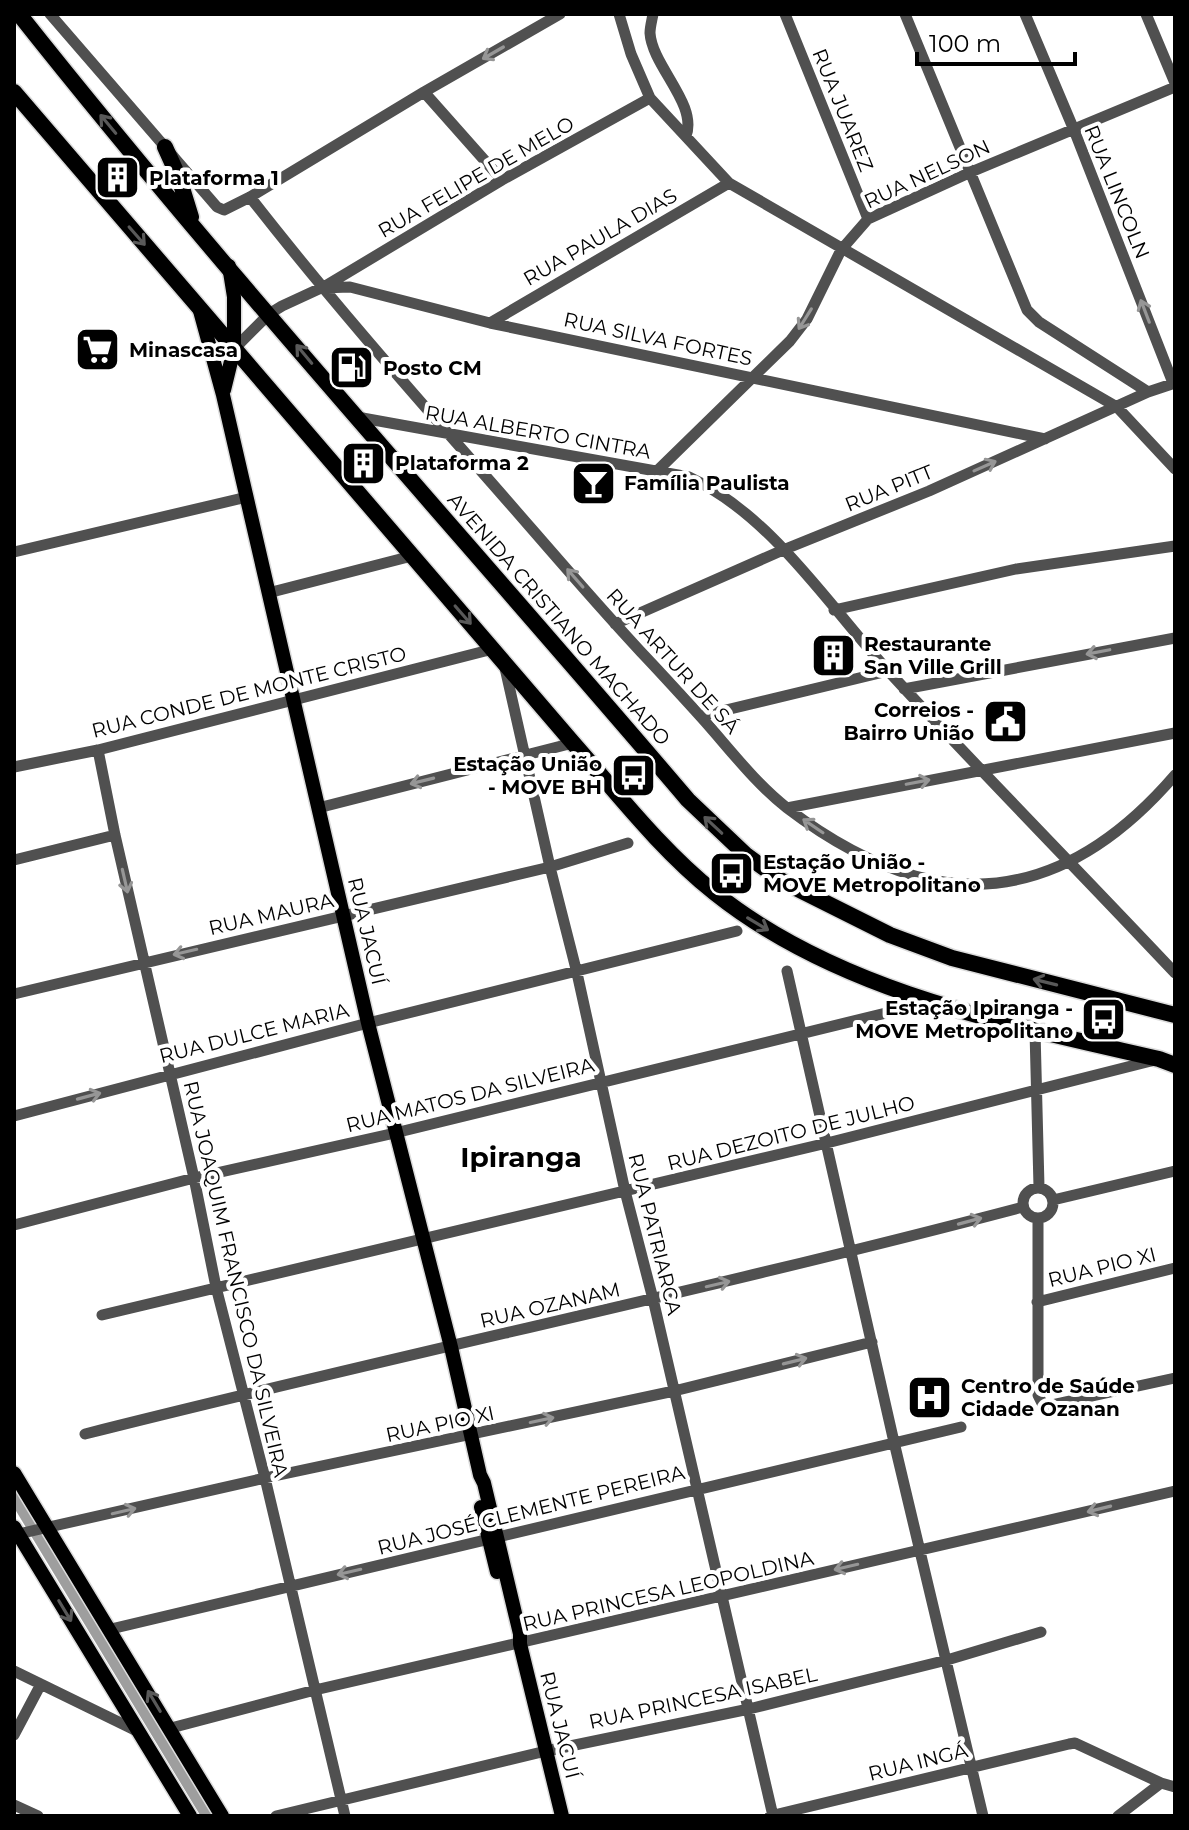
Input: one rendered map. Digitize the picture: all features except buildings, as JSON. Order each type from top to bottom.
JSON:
[{"type":"highway","name":"AVENIDA CRISTIANO MACHADO","points":[[19,14],[194,226],[688,800],[746,855],[796,889],[890,935],[952,958],[1175,1014]]},
{"type":"highway","points":[[14,92],[573,743],[680,862],[747,917],[843,970],[1035,1031],[1167,1062]]},
{"type":"highway","points":[[165,147],[179,178],[194,226]]},
{"type":"main road","points":[[14,99],[31,113]]},
{"type":"main road","name":"RUA JACUÍ","points":[[223,395],[234,349],[234,297],[229,266]]},
{"type":"main road","name":"RUA JACUÍ","points":[[200,311],[223,395],[368,1023],[451,1347],[480,1475],[477,1485],[562,1816]]},
{"type":"main road","points":[[14,1473],[222,1816]]},
{"type":"main road","points":[[15,1532],[190,1816]]},
{"type":"street","points":[[50,14],[217,207],[224,210],[560,14]]},
{"type":"street","points":[[619,14],[631,54],[650,98],[729,183],[1117,407],[1175,469]]},
{"type":"street","points":[[653,14],[650,32],[653,45],[683,105],[689,129],[686,136]]},
{"type":"street","name":"RUA JUAREZ","points":[[785,14],[868,219]]},
{"type":"street","points":[[905,14],[1027,310],[1039,322],[1148,392]]},
{"type":"street","name":"RUA LINCOLN","points":[[1025,14],[1174,383]]},
{"type":"street","points":[[1146,14],[1175,85]]},
{"type":"street","name":"RUA NELSON","points":[[656,472],[790,341],[807,319],[841,250],[868,219],[1175,85]]},
{"type":"street","points":[[424,92],[502,180]]},
{"type":"street","name":"RUA FELIPE DE MELO","points":[[321,288],[502,180],[650,98]]},
{"type":"street","name":"RUA PAULA DIAS","points":[[490,323],[729,183]]},
{"type":"street","name":"RUA ARTUR DE SÁ","points":[[250,197],[321,288],[742,765],[787,808],[833,839],[915,876],[958,883],[1005,883],[1071,863],[1132,820],[1175,775]]},
{"type":"street","name":"RUA SILVA FORTES","points":[[269,314],[321,288],[350,287],[490,323],[1045,439]]},
{"type":"street","points":[[234,349],[269,314]]},
{"type":"street","name":"RUA PITT","points":[[615,624],[1174,383]]},
{"type":"street","name":"RUA ALBERTO CINTRA","points":[[357,417],[689,477],[723,494],[748,514],[783,550],[904,689],[1175,973]]},
{"type":"street","points":[[14,552],[247,497]]},
{"type":"street","points":[[834,610],[1016,569],[1175,546]]},
{"type":"street","points":[[268,593],[412,556]]},
{"type":"street","points":[[904,689],[1175,638]]},
{"type":"street","name":"RUA CONDE DE MONTE CRISTO","points":[[14,767],[498,655]]},
{"type":"street","name":"RUA PATRIARCA","points":[[498,655],[577,973],[772,1816]]},
{"type":"street","points":[[701,716],[888,671]]},
{"type":"street","points":[[787,808],[1175,733]]},
{"type":"street","points":[[318,808],[573,743]]},
{"type":"street","name":"RUA JOAQUIM FRANCISCO DA SILVEIRA","points":[[98,750],[216,1287],[345,1816]]},
{"type":"street","points":[[14,860],[115,835]]},
{"type":"street","name":"RUA MAURA","points":[[14,994],[550,867],[628,843]]},
{"type":"street","name":"RUA DULCE MARIA","points":[[14,1116],[168,1074],[737,931]]},
{"type":"street","points":[[787,971],[983,1816]]},
{"type":"street","name":"RUA MATOS DA SILVEIRA","points":[[14,1225],[194,1178],[395,1133],[935,1001]]},
{"type":"street","points":[[1035,1031],[1039,1187]]},
{"type":"street","name":"RUA DEZOITO DE JULHO","points":[[102,1315],[1167,1062]]},
{"type":"street","points":[[1053,1200],[1175,1171]]},
{"type":"street","points":[[1039,1187],[1048,1191],[1053,1200],[1052,1210],[1038,1218],[1029,1215],[1023,1207],[1026,1193],[1039,1187]]},
{"type":"street","name":"RUA OZANAM","points":[[85,1434],[243,1394],[852,1252],[1023,1207]]},
{"type":"street","points":[[1038,1218],[1038,1395],[1042,1403],[1051,1405],[1175,1378]]},
{"type":"street","name":"RUA PIO XI","points":[[1037,1302],[1175,1268]]},
{"type":"street","name":"RUA PIO XI","points":[[15,1532],[48,1528],[265,1478],[674,1391],[872,1342]]},
{"type":"street","name":"RUA JOSÉ CLEMENTE PEREIRA","points":[[111,1629],[961,1427]]},
{"type":"street","name":"RUA PRINCESA LEOPOLDINA","points":[[171,1728],[315,1690],[1175,1491]]},
{"type":"street","name":"RUA PRINCESA ISABEL","points":[[276,1816],[546,1751],[749,1709],[947,1660],[1041,1632]]},
{"type":"street","points":[[14,1671],[139,1732]]},
{"type":"street","points":[[14,1735],[41,1684]]},
{"type":"street","name":"RUA INGÁ","points":[[772,1816],[1075,1743],[1161,1783]]},
{"type":"street","points":[[1118,1816],[1161,1783],[1175,1787]]},
{"type":"street","points":[[14,1805],[38,1816]]},
{"type":"waterway","points":[[14,1497],[207,1816]]},
{"type":"place","name":"Plataforma 1","points":[[118,178]]},
{"type":"place","name":"Minascasa","points":[[98,350]]},
{"type":"place","name":"Posto CM","points":[[352,368]]},
{"type":"place","name":"Plataforma 2","points":[[364,463]]},
{"type":"place","name":"Família Paulista","points":[[593,483]]},
{"type":"place","name":"Restaurante San Ville Grill","points":[[833,655]]},
{"type":"place","name":"Correios - Bairro União","points":[[1005,721]]},
{"type":"place","name":"Estação União - MOVE BH","points":[[633,775]]},
{"type":"place","name":"Estação União - MOVE Metropolitano","points":[[732,874]]},
{"type":"place","name":"Estação Ipiranga - MOVE Metropolitano","points":[[1104,1020]]},
{"type":"place","name":"Centro de Saúde Cidade Ozanan","points":[[930,1398]]},
{"type":"district","name":"Ipiranga","points":[[521,1157]]}]
